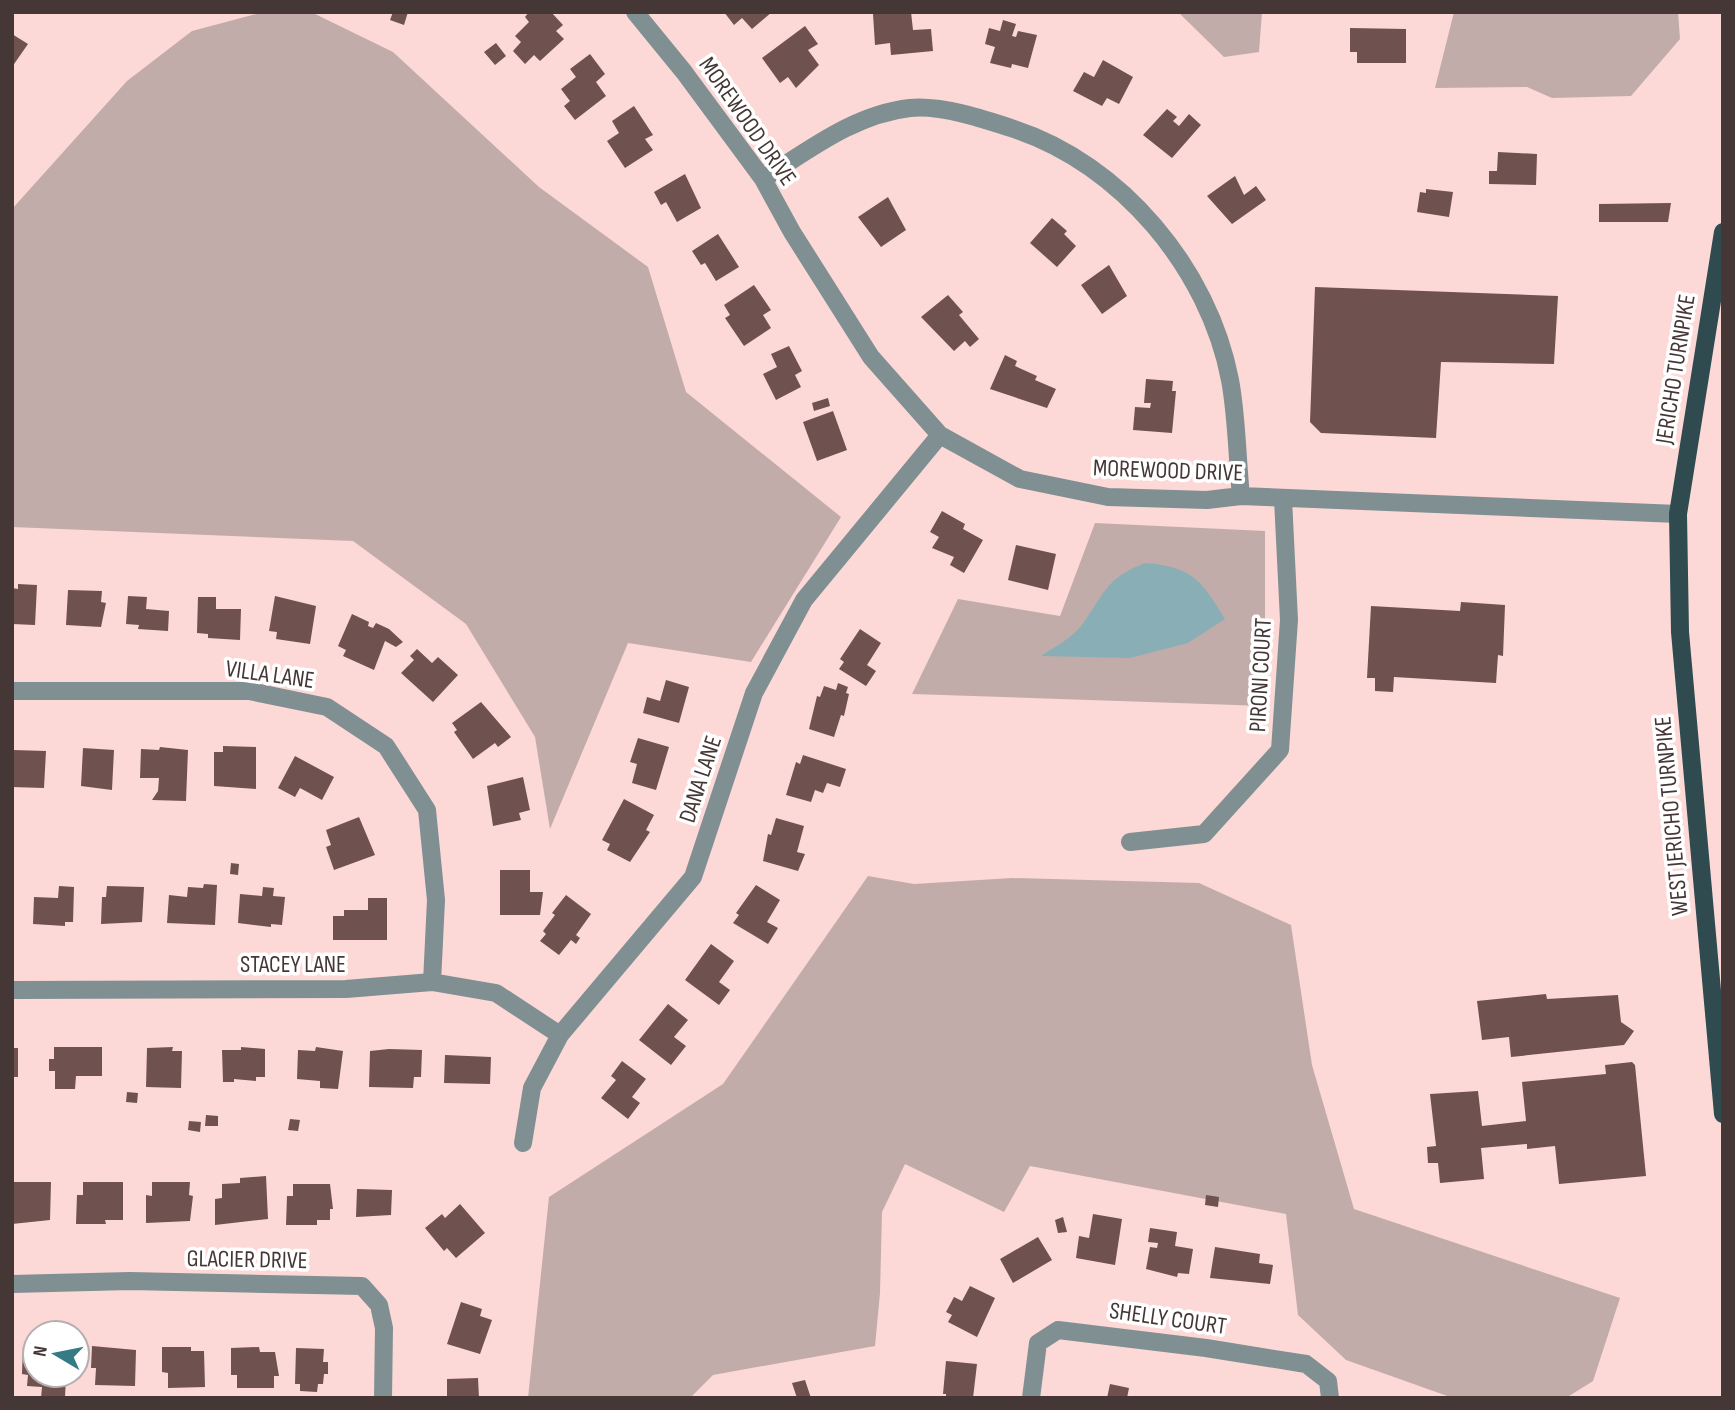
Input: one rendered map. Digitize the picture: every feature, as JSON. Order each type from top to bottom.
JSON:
[{"type":"main road","name":"JERICHO TURNPIKE","points":[[1678,514],[1716,314],[1723,232]]},
{"type":"main road","name":"WEST JERICHO TURNPIKE","points":[[1678,514],[1680,632],[1723,1114]]},
{"type":"street","name":"MOREWOOD DRIVE","points":[[635,12],[684,72],[763,179],[792,232],[871,357],[940,435],[1020,479],[1108,497],[1207,500],[1241,496],[1678,514]]},
{"type":"street","points":[[763,179],[846,126],[911,108],[971,115],[1037,136],[1099,173],[1171,243],[1214,328],[1230,379],[1241,496]]},
{"type":"street","name":"DANA LANE","points":[[523,1143],[533,1088],[560,1035],[693,877],[754,693],[804,600],[940,435]]},
{"type":"street","name":"PIRONI COURT","points":[[1130,842],[1204,834],[1280,750],[1289,620],[1283,499]]},
{"type":"street","name":"VILLA LANE","points":[[12,691],[249,691],[327,707],[386,746],[427,810],[436,900],[432,982]]},
{"type":"street","name":"STACEY LANE","points":[[12,990],[346,989],[432,982],[496,993],[560,1035]]},
{"type":"street","name":"GLACIER DRIVE","points":[[12,1284],[130,1281],[362,1286],[379,1305],[384,1328],[383,1398]]},
{"type":"street","name":"SHELLY COURT","points":[[1031,1398],[1038,1343],[1058,1330],[1206,1348],[1306,1364],[1328,1381],[1330,1398]]},
{"type":"shaded area","points":[[264,12],[311,12],[393,52],[539,187],[648,267],[686,392],[841,517],[751,662],[628,643],[550,829],[535,737],[466,624],[353,541],[12,527],[12,209],[127,81],[192,31]]},
{"type":"shaded area","points":[[1178,12],[1262,12],[1259,52],[1224,57]]},
{"type":"shaded area","points":[[1454,12],[1678,12],[1680,39],[1631,96],[1552,98],[1527,87],[1435,88]]},
{"type":"shaded area","points":[[1095,523],[1265,531],[1265,706],[912,694],[958,599],[1060,616]]},
{"type":"shaded area","points":[[868,876],[914,884],[1012,878],[1199,883],[1291,925],[1312,1065],[1354,1209],[1620,1298],[1593,1381],[1566,1398],[1453,1398],[1346,1360],[1298,1315],[1286,1214],[1030,1166],[1004,1212],[905,1164],[882,1212],[880,1293],[875,1346],[713,1375],[690,1398],[528,1398],[549,1197],[723,1084]]},
{"type":"water","points":[[1145,563],[1174,568],[1194,578],[1209,594],[1225,619],[1188,643],[1130,658],[1041,656],[1077,630],[1113,582]]},
{"type":"building","points":[[393,12],[408,12],[404,25],[390,20]]},
{"type":"building","points":[[529,12],[551,12],[563,25],[556,31],[564,39],[540,61],[534,55],[525,64],[513,51],[521,42],[515,36],[529,22],[525,17]]},
{"type":"building","points":[[724,12],[772,12],[752,29],[742,18],[734,25]]},
{"type":"building","points":[[911,12],[913,30],[931,29],[933,51],[891,55],[890,43],[875,45],[873,14]]},
{"type":"building","points":[[1003,20],[1016,24],[1012,36],[1016,37],[1018,31],[1037,35],[1028,68],[1012,64],[1011,68],[990,63],[995,47],[985,44],[989,28],[1000,31]]},
{"type":"building","points":[[805,26],[818,44],[808,50],[819,65],[796,88],[788,77],[780,83],[762,58]]},
{"type":"building","points":[[1350,28],[1406,29],[1406,63],[1357,63],[1357,52],[1350,52]]},
{"type":"building","points":[[12,34],[28,44],[12,67]]},
{"type":"building","points":[[496,43],[506,56],[495,65],[484,52]]},
{"type":"building","points":[[590,54],[605,74],[596,82],[606,96],[575,120],[564,106],[570,101],[561,89],[576,77],[570,69]]},
{"type":"building","points":[[1103,60],[1133,77],[1119,104],[1107,98],[1102,106],[1073,91],[1084,72],[1094,77]]},
{"type":"building","points":[[634,106],[653,135],[645,139],[653,150],[625,168],[607,141],[619,133],[612,121]]},
{"type":"building","points":[[1167,109],[1177,117],[1173,121],[1179,126],[1189,114],[1201,125],[1172,158],[1143,135]]},
{"type":"building","points":[[1498,152],[1537,154],[1536,185],[1489,184],[1489,171],[1497,171]]},
{"type":"building","points":[[685,174],[701,208],[677,222],[666,202],[661,205],[654,192]]},
{"type":"building","points":[[1235,176],[1244,195],[1256,186],[1266,200],[1232,224],[1207,196]]},
{"type":"building","points":[[1426,189],[1453,192],[1449,217],[1417,212],[1420,192],[1426,193]]},
{"type":"building","points":[[888,197],[906,230],[881,247],[858,217]]},
{"type":"building","points":[[1671,203],[1668,222],[1599,222],[1599,204]]},
{"type":"building","points":[[1052,218],[1067,231],[1064,234],[1076,246],[1057,267],[1030,243]]},
{"type":"building","points":[[718,234],[739,267],[716,281],[705,263],[701,265],[692,251]]},
{"type":"building","points":[[1109,265],[1127,296],[1102,314],[1081,285]]},
{"type":"building","points":[[754,285],[771,310],[763,315],[771,328],[744,346],[725,318],[730,315],[724,305]]},
{"type":"building","points":[[1315,287],[1558,296],[1554,364],[1441,362],[1436,438],[1321,433],[1310,422]]},
{"type":"building","points":[[948,295],[963,312],[959,315],[979,339],[970,347],[965,341],[954,351],[921,317]]},
{"type":"building","points":[[789,346],[802,371],[795,375],[801,387],[776,400],[763,374],[777,367],[771,354]]},
{"type":"building","points":[[1005,355],[1017,361],[1015,366],[1037,376],[1035,380],[1056,389],[1047,408],[990,389]]},
{"type":"building","points":[[1146,379],[1173,381],[1172,391],[1176,391],[1172,433],[1133,430],[1135,407],[1150,408],[1151,403],[1144,403]]},
{"type":"building","points":[[828,398],[830,406],[814,411],[812,403]]},
{"type":"building","points":[[833,411],[847,450],[817,461],[803,422]]},
{"type":"building","points":[[942,511],[965,524],[963,529],[983,540],[964,573],[950,565],[954,557],[932,548],[939,537],[930,532]]},
{"type":"building","points":[[1016,545],[1056,554],[1048,590],[1008,580]]},
{"type":"building","points":[[18,584],[37,585],[35,625],[12,624],[12,588],[18,589]]},
{"type":"building","points":[[68,590],[102,591],[101,602],[106,603],[101,627],[66,625]]},
{"type":"building","points":[[128,596],[147,597],[146,609],[169,611],[168,631],[138,629],[139,625],[126,624]]},
{"type":"building","points":[[275,596],[316,606],[310,644],[276,639],[277,632],[269,631]]},
{"type":"building","points":[[198,597],[216,597],[216,609],[241,609],[240,640],[208,638],[208,634],[197,633]]},
{"type":"building","points":[[1461,602],[1505,605],[1503,656],[1498,655],[1496,683],[1394,677],[1393,692],[1375,691],[1375,678],[1367,678],[1371,606],[1460,611]]},
{"type":"building","points":[[352,614],[369,622],[368,626],[373,628],[376,623],[389,629],[403,642],[396,647],[385,641],[374,670],[343,656],[346,650],[338,646]]},
{"type":"building","points":[[860,629],[881,643],[867,665],[876,671],[866,686],[839,669],[844,662],[840,659]]},
{"type":"building","points":[[417,649],[432,663],[438,657],[458,675],[433,702],[401,673],[414,660],[410,656]]},
{"type":"building","points":[[666,680],[689,687],[679,723],[643,713],[647,697],[660,701]]},
{"type":"building","points":[[838,683],[848,687],[846,693],[849,694],[844,716],[841,715],[834,737],[809,729],[817,696],[820,697],[824,686],[836,690]]},
{"type":"building","points":[[481,702],[511,737],[498,747],[495,743],[473,759],[454,732],[457,730],[452,723]]},
{"type":"building","points":[[638,738],[669,747],[656,790],[632,783],[637,764],[630,762]]},
{"type":"building","points":[[223,746],[256,747],[256,789],[214,786],[214,752],[223,752]]},
{"type":"building","points":[[160,747],[188,750],[186,801],[152,800],[158,791],[159,778],[140,778],[141,749],[159,750]]},
{"type":"building","points":[[83,748],[114,750],[112,790],[81,786]]},
{"type":"building","points":[[13,750],[46,751],[44,788],[12,787]]},
{"type":"building","points":[[803,755],[846,769],[840,787],[827,783],[823,793],[815,790],[811,802],[786,795],[796,762],[800,764]]},
{"type":"building","points":[[295,756],[334,777],[322,800],[300,788],[295,797],[278,788]]},
{"type":"building","points":[[523,777],[530,810],[519,813],[521,820],[493,826],[487,786]]},
{"type":"building","points":[[624,799],[654,815],[646,830],[650,832],[630,862],[607,850],[610,844],[602,840]]},
{"type":"building","points":[[359,817],[375,855],[334,870],[326,847],[331,845],[326,830]]},
{"type":"building","points":[[776,818],[804,826],[797,852],[805,854],[798,871],[763,861],[768,834],[771,835]]},
{"type":"building","points":[[231,863],[239,864],[238,875],[230,874]]},
{"type":"building","points":[[500,870],[530,870],[530,892],[543,892],[540,915],[500,915]]},
{"type":"building","points":[[204,884],[217,885],[215,925],[167,923],[169,895],[187,897],[188,887],[203,888]]},
{"type":"building","points":[[756,885],[780,900],[767,922],[778,928],[768,944],[733,923],[739,915],[736,913]]},
{"type":"building","points":[[59,886],[74,887],[73,922],[65,922],[65,926],[33,924],[34,897],[58,898]]},
{"type":"building","points":[[107,886],[144,887],[142,922],[101,924],[102,897],[106,897]]},
{"type":"building","points":[[263,887],[274,888],[273,896],[285,897],[282,925],[271,924],[271,927],[238,923],[240,894],[262,896]]},
{"type":"building","points":[[566,895],[591,914],[576,935],[580,938],[576,944],[571,940],[559,955],[540,941],[546,934],[543,931],[555,915],[552,913]]},
{"type":"building","points":[[368,898],[387,898],[387,940],[333,940],[333,916],[344,916],[344,910],[368,910]]},
{"type":"building","points":[[711,944],[734,961],[719,982],[730,990],[719,1005],[685,980]]},
{"type":"building","points":[[1546,994],[1547,999],[1618,995],[1621,1022],[1634,1031],[1624,1045],[1511,1057],[1509,1037],[1482,1040],[1477,1001]]},
{"type":"building","points":[[668,1004],[688,1020],[674,1037],[686,1046],[671,1065],[639,1040]]},
{"type":"building","points":[[54,1047],[102,1047],[102,1076],[76,1076],[75,1089],[55,1089],[55,1071],[49,1071],[49,1059],[54,1059]]},
{"type":"building","points":[[173,1047],[172,1051],[182,1051],[181,1088],[146,1087],[147,1048]]},
{"type":"building","points":[[241,1047],[265,1049],[265,1077],[256,1077],[256,1081],[234,1079],[234,1082],[223,1082],[222,1050],[241,1050]]},
{"type":"building","points":[[316,1047],[343,1051],[338,1089],[320,1088],[320,1081],[297,1079],[298,1050],[315,1051]]},
{"type":"building","points":[[12,1048],[18,1048],[18,1077],[12,1077]]},
{"type":"building","points":[[422,1050],[421,1077],[414,1077],[413,1088],[369,1087],[370,1051]]},
{"type":"building","points":[[445,1055],[491,1057],[490,1084],[444,1083]]},
{"type":"building","points":[[622,1061],[646,1079],[632,1097],[640,1103],[628,1119],[601,1098],[616,1080],[611,1076]]},
{"type":"building","points":[[1632,1062],[1635,1065],[1646,1176],[1559,1184],[1555,1146],[1527,1149],[1527,1144],[1481,1148],[1484,1179],[1440,1183],[1438,1163],[1428,1163],[1427,1147],[1436,1146],[1430,1094],[1478,1091],[1482,1126],[1526,1121],[1522,1082],[1606,1074],[1605,1065]]},
{"type":"building","points":[[127,1092],[138,1093],[137,1103],[126,1102]]},
{"type":"building","points":[[206,1115],[218,1116],[218,1126],[205,1126]]},
{"type":"building","points":[[290,1119],[300,1120],[298,1131],[288,1130]]},
{"type":"building","points":[[189,1121],[201,1122],[200,1132],[188,1130]]},
{"type":"building","points":[[266,1176],[268,1219],[215,1225],[215,1199],[222,1198],[222,1184],[240,1183],[240,1178]]},
{"type":"building","points":[[12,1182],[51,1182],[50,1220],[12,1224]]},
{"type":"building","points":[[83,1182],[123,1182],[123,1220],[105,1220],[106,1224],[76,1224],[77,1195],[83,1195]]},
{"type":"building","points":[[152,1182],[190,1182],[189,1195],[193,1196],[190,1221],[146,1223],[146,1195],[152,1196]]},
{"type":"building","points":[[293,1184],[330,1184],[333,1209],[330,1209],[330,1220],[317,1220],[317,1225],[286,1225],[287,1196],[293,1196]]},
{"type":"building","points":[[357,1189],[392,1190],[391,1215],[356,1217]]},
{"type":"building","points":[[1206,1195],[1219,1197],[1218,1207],[1205,1205]]},
{"type":"building","points":[[460,1204],[485,1233],[456,1258],[447,1248],[444,1251],[425,1228],[442,1214],[445,1218]]},
{"type":"building","points":[[1093,1214],[1122,1219],[1115,1265],[1076,1258],[1079,1236],[1089,1238]]},
{"type":"building","points":[[1063,1217],[1067,1232],[1058,1233],[1055,1220]]},
{"type":"building","points":[[1150,1228],[1177,1232],[1175,1246],[1193,1249],[1189,1274],[1178,1273],[1177,1277],[1146,1269],[1150,1247],[1157,1248],[1158,1243],[1148,1242]]},
{"type":"building","points":[[1038,1237],[1052,1260],[1013,1283],[1000,1259]]},
{"type":"building","points":[[1215,1247],[1260,1254],[1259,1263],[1273,1265],[1270,1284],[1210,1278]]},
{"type":"building","points":[[970,1286],[995,1298],[977,1337],[948,1322],[952,1315],[946,1312],[954,1297],[962,1301]]},
{"type":"building","points":[[461,1302],[482,1309],[480,1316],[492,1320],[480,1354],[447,1344]]},
{"type":"building","points":[[92,1346],[136,1350],[135,1386],[95,1385],[96,1368],[91,1368]]},
{"type":"building","points":[[162,1347],[191,1347],[191,1351],[204,1351],[205,1387],[168,1388],[168,1373],[162,1372]]},
{"type":"building","points":[[259,1347],[260,1352],[275,1352],[279,1376],[274,1376],[274,1388],[237,1388],[237,1375],[231,1375],[231,1348]]},
{"type":"building","points":[[296,1348],[324,1349],[323,1362],[328,1362],[328,1374],[324,1374],[323,1384],[318,1384],[317,1392],[300,1391],[300,1384],[295,1384]]},
{"type":"building","points":[[946,1361],[977,1364],[973,1398],[946,1398],[946,1394],[943,1394]]},
{"type":"building","points":[[478,1378],[479,1398],[447,1398],[447,1379]]},
{"type":"building","points":[[805,1380],[811,1398],[797,1398],[792,1383]]},
{"type":"building","points":[[1110,1384],[1129,1388],[1127,1398],[1107,1398]]},
{"type":"building","points":[[42,1389],[65,1389],[65,1398],[41,1398]]}]
